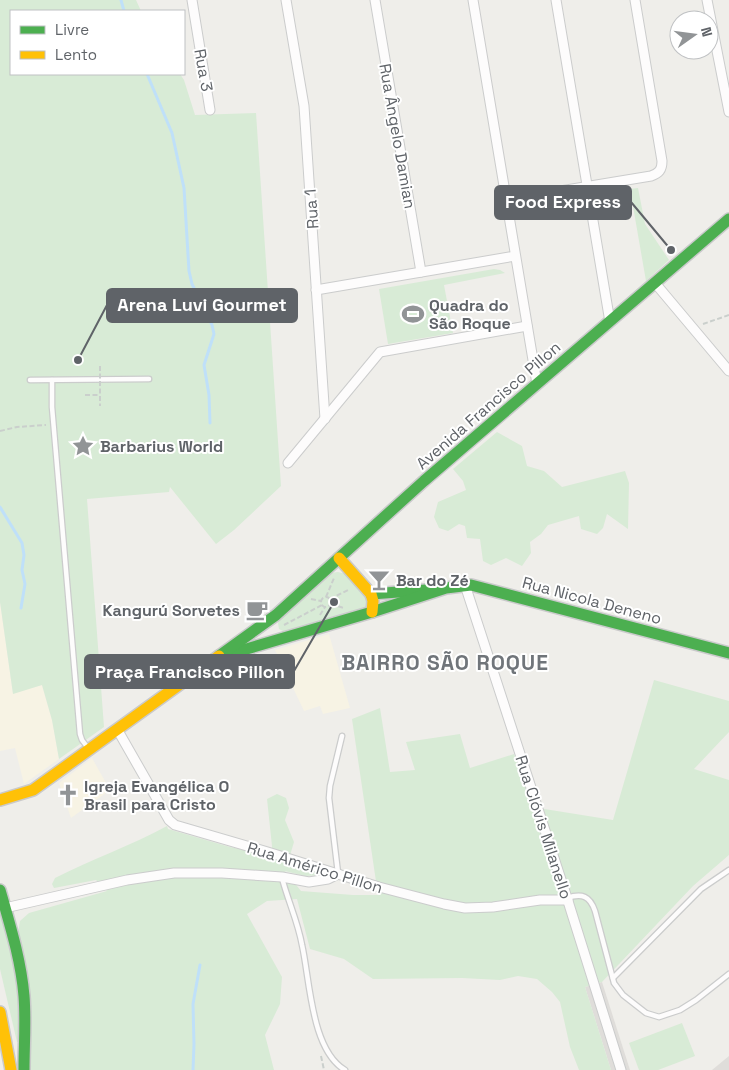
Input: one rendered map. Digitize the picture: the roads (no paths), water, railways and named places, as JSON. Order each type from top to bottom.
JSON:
[{"type":"main road","name":"Avenida Francisco Pillon","points":[[0,800],[30,792],[271,619],[424,481],[729,219]]},
{"type":"main road","points":[[339,558],[371,594],[373,601],[372,612]]},
{"type":"main road","name":"Rua Nicola Deneno","points":[[446,588],[465,585],[477,586],[729,653]]},
{"type":"main road","points":[[371,594],[446,588]]},
{"type":"main road","points":[[271,619],[271,631],[274,635],[372,612],[446,588]]},
{"type":"main road","points":[[216,657],[280,633]]},
{"type":"main road","points":[[0,890],[6,908],[23,984],[25,1008],[24,1070]]},
{"type":"main road","points":[[0,1012],[12,1070]]},
{"type":"street","name":"Rua 3","points":[[192,0],[210,110]]},
{"type":"street","name":"Rua 1","points":[[286,0],[304,106],[325,419]]},
{"type":"street","name":"Rua Ângelo Damian","points":[[375,0],[421,272]]},
{"type":"street","points":[[472,0],[537,384]]},
{"type":"street","points":[[556,0],[610,322]]},
{"type":"street","points":[[506,200],[651,176],[660,172],[662,161],[635,0]]},
{"type":"street","points":[[707,0],[729,112]]},
{"type":"street","points":[[316,290],[515,256]]},
{"type":"street","points":[[655,284],[729,371]]},
{"type":"street","points":[[288,463],[380,352],[527,326]]},
{"type":"street","name":"Rua Clóvis Milanello","points":[[465,585],[568,899],[621,1070]]},
{"type":"street","name":"Rua Américo Pillon","points":[[117,729],[171,823],[444,904],[466,908],[499,907],[540,900],[568,899]]},
{"type":"street","points":[[6,908],[127,880],[164,874],[198,872],[282,877],[309,882],[328,879],[338,874]]},
{"type":"lane","points":[[30,380],[149,379]]},
{"type":"lane","points":[[52,380],[54,425],[80,734],[89,750]]},
{"type":"lane","points":[[338,874],[329,798],[342,736]]},
{"type":"lane","points":[[612,978],[701,889],[729,870]]},
{"type":"lane","points":[[282,877],[303,946],[310,998],[319,1033],[330,1056],[338,1066],[345,1070]]},
{"type":"lane","points":[[568,899],[578,894],[588,897],[593,905],[612,978],[618,989],[631,1003],[646,1013],[659,1016],[680,1010],[729,974]]},
{"type":"waterway","points":[[121,0],[124,10]]},
{"type":"waterway","points":[[147,75],[172,133],[184,188],[189,271],[192,284],[212,325],[214,334],[204,365],[209,395],[210,423]]},
{"type":"waterway","points":[[0,507],[22,543],[24,555],[22,570],[25,584],[21,608]]},
{"type":"waterway","points":[[193,1070],[193,1004],[200,965]]},
{"type":"place","name":"Food Express","points":[[671,250]]},
{"type":"place","name":"Quadra do São Roque","points":[[413,314]]},
{"type":"place","name":"Arena Luvi Gourmet","points":[[78,360]]},
{"type":"place","name":"Barbarius World","points":[[83,446]]},
{"type":"place","name":"Bar do Zé","points":[[379,580]]},
{"type":"place","name":"Praça Francisco Pillon","points":[[334,602]]},
{"type":"place","name":"Kangurú Sorvetes","points":[[257,610]]},
{"type":"place","name":"Igreja Evangélica O Brasil para Cristo","points":[[68,795]]},
{"type":"district","name":"BAIRRO SÃO ROQUE","points":[[445,663]]}]
